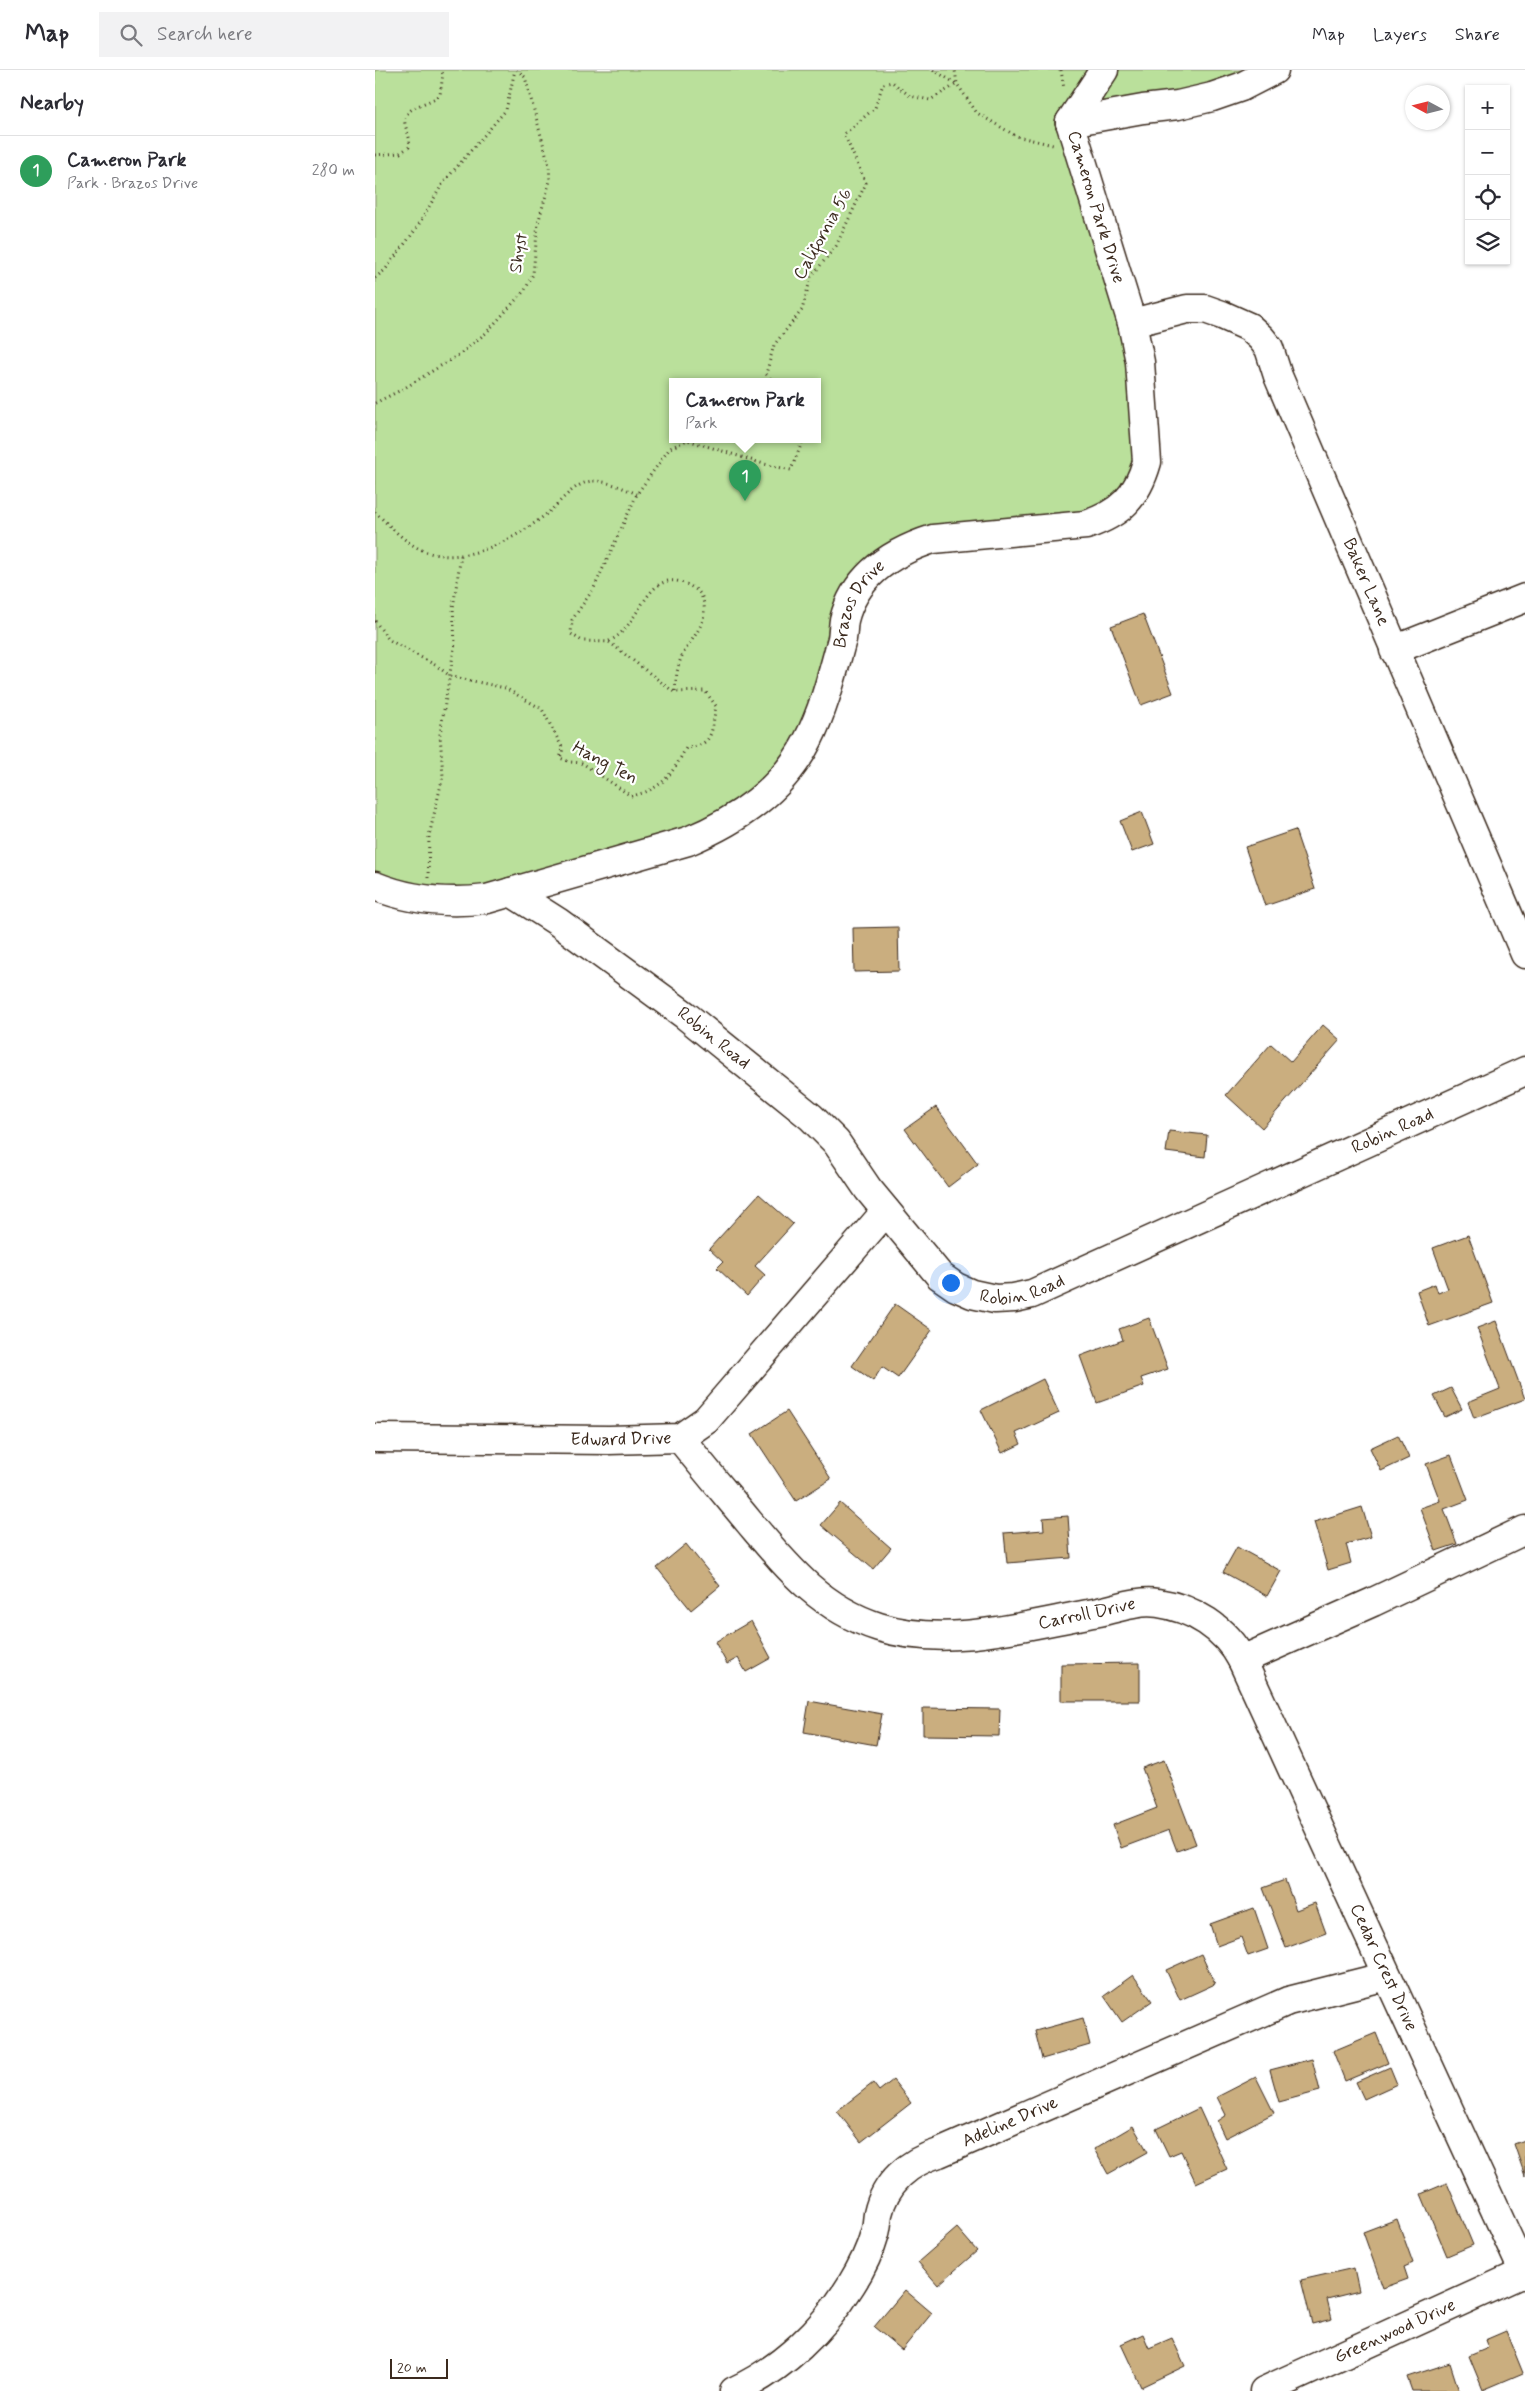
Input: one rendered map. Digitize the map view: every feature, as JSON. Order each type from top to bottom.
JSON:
[{"type":"street","points":[[1070,122],[1104,70]]},
{"type":"street","name":"Cameron Park Drive","points":[[1132,323],[1070,122],[1143,108],[1178,105],[1212,97],[1241,87],[1274,70]]},
{"type":"street","name":"Baker Lane","points":[[1132,323],[1187,309],[1205,310],[1249,327],[1269,348],[1278,376],[1525,954]]},
{"type":"street","name":"Brazos Drive","points":[[511,892],[688,841],[719,828],[758,802],[775,787],[795,761],[815,726],[843,636],[844,620],[855,594],[869,575],[889,558],[915,545],[933,539],[1087,525],[1105,518],[1127,502],[1143,477],[1147,462],[1140,362],[1132,323]]},
{"type":"street","points":[[1394,650],[1525,598]]},
{"type":"street","points":[[375,886],[395,894],[427,901],[461,902],[487,899],[511,892]]},
{"type":"street","name":"Robin Road","points":[[511,892],[558,922],[685,1015],[811,1117],[836,1142],[857,1169],[868,1190],[933,1270],[956,1287],[972,1294],[995,1299],[1014,1298],[1032,1294],[1525,1071]]},
{"type":"street","name":"Edward Drive","points":[[375,1438],[609,1440],[680,1438],[706,1420],[886,1211]]},
{"type":"street","name":"Carroll Drive","points":[[680,1438],[803,1584],[830,1604],[879,1627],[937,1637],[966,1635],[1136,1603],[1157,1603],[1181,1608],[1198,1616],[1219,1630],[1236,1648],[1242,1660]]},
{"type":"street","points":[[1242,1660],[1373,1602],[1525,1530]]},
{"type":"street","name":"Cedar Crest Drive","points":[[1242,1660],[1525,2273]]},
{"type":"street","name":"Adeline Drive","points":[[734,2391],[773,2382],[789,2356],[815,2332],[840,2301],[867,2254],[876,2231],[882,2202],[892,2182],[908,2167],[925,2157],[957,2145],[1288,2001],[1387,1976]]},
{"type":"street","name":"Greenwood Drive","points":[[1264,2391],[1525,2273]]},
{"type":"path","points":[[375,155],[400,153],[409,147],[411,140],[404,122],[406,115],[410,109],[435,100],[440,95],[443,74],[441,70]]},
{"type":"path","name":"Shyst","points":[[375,278],[385,270],[416,229],[443,184],[506,110],[516,70],[525,77],[549,165],[550,181],[538,224],[533,274],[525,290],[486,333],[444,364],[403,390],[375,403]]},
{"type":"path","points":[[933,70],[957,84],[977,113],[1016,136],[1049,144],[1080,155]]},
{"type":"path","points":[[955,70],[957,84]]},
{"type":"path","name":"California 56","points":[[770,378],[766,374],[774,345],[802,310],[811,277],[835,246],[866,183],[843,134],[875,108],[883,84],[892,82],[911,96],[930,100],[957,84]]},
{"type":"path","points":[[609,642],[675,692],[682,655],[699,629],[704,614],[704,599],[697,589],[671,581],[657,584],[628,625],[616,638],[609,642],[582,641],[571,634],[571,620],[594,588],[637,494],[670,448],[681,443]]},
{"type":"path","points":[[697,443],[791,470],[802,443]]},
{"type":"path","points":[[375,512],[421,550],[436,555],[461,555],[501,544],[543,517],[581,484],[593,481],[601,482],[616,485],[637,494]]},
{"type":"path","points":[[427,901],[429,836],[443,776],[440,734],[455,643],[453,608],[461,555]]},
{"type":"path","name":"Hang Ten","points":[[375,621],[389,640],[437,666],[450,676],[505,688],[542,709],[563,750],[560,758],[571,762],[582,762],[631,796],[650,792],[673,772],[686,748],[701,746],[709,739],[716,706],[705,691],[675,692]]},
{"type":"green space","points":[[375,70],[1265,70],[1070,122],[1132,323],[1142,477],[1086,525],[981,535],[882,563],[795,761],[660,848],[487,899],[375,884]]},
{"type":"building","points":[[1143,614],[1173,693],[1141,705],[1111,626]]},
{"type":"building","points":[[1142,812],[1154,844],[1132,852],[1120,821]]},
{"type":"building","points":[[1295,830],[1315,889],[1265,906],[1245,847]]},
{"type":"building","points":[[898,927],[899,971],[854,972],[853,928]]},
{"type":"building","points":[[1323,1025],[1340,1040],[1262,1128],[1226,1095],[1271,1044],[1291,1062]]},
{"type":"building","points":[[936,1107],[978,1164],[948,1187],[905,1129]]},
{"type":"building","points":[[1169,1131],[1207,1135],[1205,1157],[1166,1152]]},
{"type":"building","points":[[759,1194],[793,1224],[755,1266],[765,1275],[747,1296],[717,1268],[723,1262],[709,1249]]},
{"type":"building","points":[[1468,1235],[1493,1303],[1429,1326],[1417,1291],[1435,1284],[1438,1293],[1448,1289],[1433,1248]]},
{"type":"building","points":[[895,1304],[932,1330],[898,1378],[882,1367],[873,1381],[852,1366]]},
{"type":"building","points":[[1149,1318],[1168,1369],[1141,1378],[1144,1386],[1097,1403],[1080,1356],[1123,1340],[1119,1329]]},
{"type":"building","points":[[1496,1321],[1525,1399],[1474,1418],[1468,1402],[1500,1389],[1477,1328]]},
{"type":"building","points":[[1043,1379],[1059,1413],[1016,1433],[1021,1444],[1002,1453],[981,1410]]},
{"type":"building","points":[[1451,1388],[1462,1409],[1445,1417],[1434,1396]]},
{"type":"building","points":[[787,1411],[831,1479],[796,1501],[752,1434]]},
{"type":"building","points":[[1398,1435],[1409,1458],[1381,1471],[1370,1448]]},
{"type":"building","points":[[1451,1455],[1468,1500],[1444,1509],[1457,1544],[1436,1551],[1420,1508],[1440,1501],[1426,1464]]},
{"type":"building","points":[[840,1503],[891,1548],[873,1569],[821,1525]]},
{"type":"building","points":[[1362,1507],[1371,1537],[1346,1544],[1351,1563],[1328,1570],[1314,1522]]},
{"type":"building","points":[[1068,1516],[1071,1558],[1007,1563],[1004,1533],[1044,1530],[1043,1518]]},
{"type":"building","points":[[686,1544],[720,1586],[691,1610],[657,1568]]},
{"type":"building","points":[[1237,1547],[1281,1571],[1267,1596],[1223,1572]]},
{"type":"building","points":[[751,1621],[771,1658],[746,1672],[738,1658],[727,1664],[715,1642]]},
{"type":"building","points":[[1140,1663],[1140,1701],[1061,1701],[1061,1664]]},
{"type":"building","points":[[809,1701],[882,1714],[876,1745],[804,1732]]},
{"type":"building","points":[[923,1708],[1000,1709],[999,1736],[923,1735]]},
{"type":"building","points":[[1164,1760],[1196,1844],[1177,1851],[1169,1830],[1121,1848],[1113,1825],[1157,1808],[1142,1768]]},
{"type":"building","points":[[1285,1880],[1296,1910],[1315,1903],[1326,1933],[1286,1948],[1263,1888]]},
{"type":"building","points":[[1254,1908],[1268,1949],[1248,1956],[1241,1937],[1217,1946],[1210,1924]]},
{"type":"building","points":[[1201,1954],[1215,1984],[1180,2000],[1166,1970]]},
{"type":"building","points":[[1133,1975],[1152,2001],[1122,2022],[1104,1996]]},
{"type":"building","points":[[1083,2018],[1090,2045],[1042,2059],[1035,2031]]},
{"type":"building","points":[[1376,2033],[1388,2063],[1345,2081],[1333,2051]]},
{"type":"building","points":[[1312,2059],[1320,2091],[1279,2102],[1270,2070]]},
{"type":"building","points":[[1390,2067],[1397,2084],[1364,2099],[1356,2082]]},
{"type":"building","points":[[1256,2077],[1274,2113],[1225,2138],[1217,2121],[1226,2115],[1217,2097]]},
{"type":"building","points":[[893,2080],[911,2103],[861,2142],[837,2111],[873,2083],[879,2091]]},
{"type":"building","points":[[1199,2108],[1227,2169],[1196,2183],[1181,2151],[1169,2156],[1156,2129]]},
{"type":"building","points":[[1133,2126],[1148,2152],[1108,2174],[1094,2149]]},
{"type":"building","points":[[1525,2140],[1525,2176],[1514,2144]]},
{"type":"building","points":[[1447,2183],[1473,2245],[1447,2256],[1421,2194]]},
{"type":"building","points":[[1397,2219],[1413,2263],[1404,2267],[1408,2279],[1383,2288],[1363,2232]]},
{"type":"building","points":[[957,2228],[977,2251],[938,2285],[918,2262]]},
{"type":"building","points":[[1354,2268],[1359,2291],[1327,2299],[1332,2319],[1312,2324],[1301,2280]]},
{"type":"building","points":[[905,2290],[932,2313],[902,2350],[874,2327]]},
{"type":"building","points":[[1506,2331],[1523,2373],[1483,2390],[1469,2356],[1488,2348],[1485,2340]]},
{"type":"building","points":[[1143,2334],[1149,2348],[1172,2338],[1185,2366],[1141,2387],[1121,2344]]},
{"type":"building","points":[[1450,2363],[1459,2391],[1412,2391],[1407,2377]]},
{"type":"place","name":"Cameron Park","points":[[745,501]]}]
